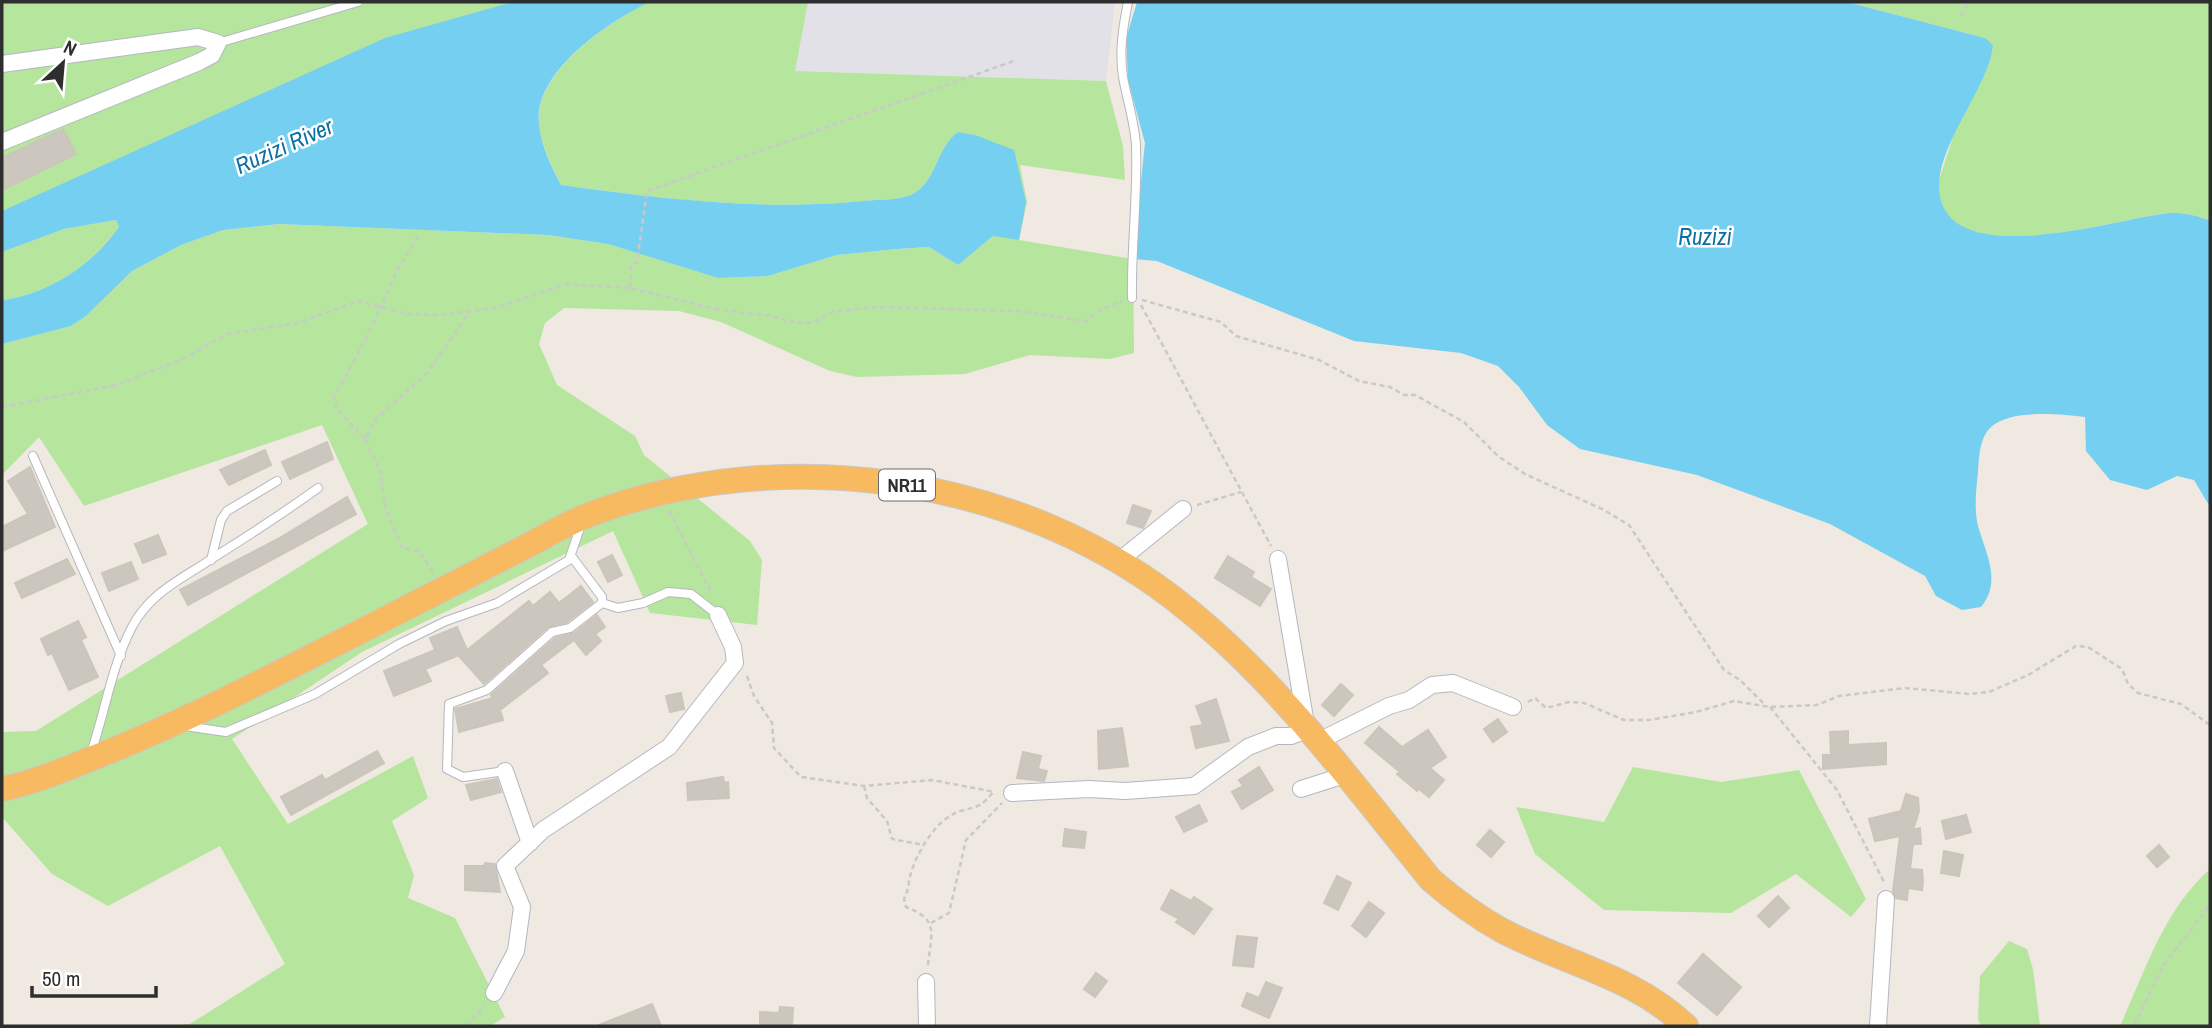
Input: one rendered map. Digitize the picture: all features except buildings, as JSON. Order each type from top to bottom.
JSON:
[{"type":"highway","name":"NR11","points":[[2,789],[89,760],[177,725],[584,516],[658,494],[738,479],[804,478],[887,482],[948,493],[1027,517],[1120,560],[1188,610],[1257,673],[1431,880],[1466,908],[1514,936],[1635,987],[1662,1003],[1686,1026]]},
{"type":"street","points":[[2,64],[198,37],[218,43],[212,55],[199,62],[2,142]]},
{"type":"street","points":[[1120,560],[1183,509]]},
{"type":"street","points":[[1278,559],[1312,736]]},
{"type":"street","points":[[494,993],[516,951],[522,907],[505,866],[543,830],[669,747],[735,663],[733,647],[718,615]]},
{"type":"street","points":[[1012,793],[1089,789],[1125,791],[1194,786],[1248,747],[1276,736],[1312,736],[1409,700],[1432,685],[1453,683],[1513,707]]},
{"type":"street","points":[[505,771],[530,842]]},
{"type":"street","points":[[1301,789],[1345,775]]},
{"type":"street","points":[[1878,1026],[1886,899]]},
{"type":"street","points":[[926,982],[927,1026]]},
{"type":"lane","points":[[218,43],[358,2]]},
{"type":"lane","points":[[1128,2],[1121,38],[1123,76],[1136,142],[1137,176],[1131,242],[1135,299]]},
{"type":"lane","points":[[33,456],[121,656]]},
{"type":"lane","points":[[211,560],[221,520],[227,512],[277,481]]},
{"type":"lane","points":[[89,760],[121,656],[132,627],[146,605],[169,584],[211,560],[318,488]]},
{"type":"lane","points":[[177,725],[226,732],[302,699],[446,621],[497,603],[572,556],[584,516]]},
{"type":"lane","points":[[572,556],[602,597],[602,603]]},
{"type":"lane","points":[[602,603],[618,608],[643,603],[668,592],[691,594],[718,615]]},
{"type":"lane","points":[[505,771],[463,777],[447,769],[449,704],[487,690],[552,632],[570,628],[602,603]]},
{"type":"path","points":[[1961,16],[1969,2]]},
{"type":"path","points":[[630,288],[631,266],[637,262],[647,191],[1014,61]]},
{"type":"path","points":[[419,234],[334,395],[336,408],[365,439],[380,470],[386,510],[402,548],[420,552],[445,589]]},
{"type":"path","points":[[2,407],[117,385],[185,358],[227,334],[298,323],[358,301],[424,316],[495,308],[559,285],[630,288],[715,309],[798,323],[814,322],[832,312],[875,307],[1017,311],[1086,321],[1100,310],[1135,299],[1221,322],[1236,336],[1319,360],[1359,381],[1390,387],[1404,395],[1415,395],[1464,422],[1498,456],[1525,474],[1604,510],[1629,525],[1724,670],[1740,680],[1765,705]]},
{"type":"path","points":[[1135,299],[1278,559]]},
{"type":"path","points":[[365,439],[376,419],[427,373],[470,312]]},
{"type":"path","points":[[1183,509],[1241,492]]},
{"type":"path","points":[[1513,707],[1535,698],[1546,708],[1569,702],[1584,703],[1624,720],[1649,720],[1696,712],[1734,701],[1770,707],[1816,705],[1839,696],[1905,688],[1970,694],[1989,692],[2028,675],[2076,646],[2088,647],[2122,669],[2128,684],[2137,693],[2181,704],[2210,725]]},
{"type":"path","points":[[1770,707],[1837,790],[1884,880],[1886,899]]},
{"type":"path","points":[[801,777],[864,786],[932,780],[1012,793]]},
{"type":"path","points":[[864,786],[867,798],[887,821],[892,839],[925,845]]},
{"type":"path","points":[[926,982],[931,923],[926,915],[906,907],[904,899],[910,888],[911,873],[925,845],[947,818],[982,807],[993,792]]},
{"type":"path","points":[[931,923],[950,913],[966,840],[1012,793]]},
{"type":"path","points":[[2134,1026],[2163,966],[2210,905]]},
{"type":"path","points":[[467,1026],[494,993]]},
{"type":"shaded area","points":[[808,2],[1115,2],[1106,81],[794,71]]},
{"type":"green space","points":[[2,2],[513,2],[2,211]]},
{"type":"green space","points":[[650,2],[808,2],[795,71],[1106,81],[1123,146],[1125,180],[1020,165],[1027,202],[1019,240],[1133,259],[1134,353],[1110,359],[1030,355],[965,374],[857,377],[830,371],[721,322],[679,311],[564,308],[545,323],[539,344],[557,385],[635,436],[644,455],[750,541],[762,560],[757,625],[650,613],[613,531],[362,652],[232,739],[288,824],[413,756],[428,798],[392,821],[414,875],[408,898],[455,918],[505,1017],[490,1026],[170,1026],[190,1024],[285,964],[220,846],[108,906],[52,874],[2,817],[2,732],[36,731],[368,524],[322,425],[84,506],[39,437],[2,475],[2,344],[71,326],[86,316],[132,271],[181,245],[223,230],[279,224],[548,235],[608,244],[718,278],[768,276],[837,255],[929,247],[958,265],[993,236],[975,135],[958,132],[951,138],[923,186],[911,195],[898,198],[825,204],[749,204],[674,199],[561,185],[544,148],[540,132],[541,105],[548,86],[577,51],[596,35]]},
{"type":"green space","points":[[1847,2],[2210,2],[2210,221],[2190,215],[2168,213],[2080,229],[2008,236],[1977,232],[1954,221],[1940,201],[1939,180],[1985,38]]},
{"type":"green space","points":[[116,220],[119,227],[108,241],[68,276],[36,292],[2,300],[2,252],[64,229]]},
{"type":"green space","points":[[1633,767],[1721,782],[1799,770],[1866,899],[1851,917],[1796,874],[1731,913],[1604,910],[1535,854],[1516,807],[1604,822]]},
{"type":"green space","points":[[2210,869],[2210,1026],[2120,1026],[2168,922],[2194,885]]},
{"type":"green space","points":[[2009,941],[2027,949],[2033,969],[2040,1026],[1981,1026],[1978,1019],[1980,976]]},
{"type":"water","name":"Ruzizi River","points":[[513,2],[650,2],[595,35],[561,68],[548,86],[540,105],[540,132],[544,148],[561,185],[674,199],[750,204],[825,204],[898,198],[911,195],[923,186],[951,138],[958,132],[975,135],[1014,150],[1026,202],[1019,240],[993,236],[958,265],[929,247],[837,255],[768,276],[718,278],[608,244],[548,235],[279,224],[223,230],[181,245],[132,271],[86,316],[71,326],[2,344],[2,300],[36,292],[68,276],[96,253],[119,227],[116,220],[64,229],[2,252],[2,211],[385,38]]},
{"type":"water","name":"Ruzizi","points":[[1137,2],[1847,2],[1985,38],[1993,45],[1990,61],[1942,167],[1939,184],[1946,212],[1967,228],[1997,235],[2073,231],[2169,213],[2180,213],[2210,221],[2210,507],[2194,480],[2177,476],[2147,490],[2110,480],[2086,451],[2085,417],[2036,414],[2000,421],[1991,427],[1982,443],[1976,493],[1977,520],[1988,557],[1991,587],[1981,607],[1962,610],[1936,596],[1925,576],[1830,524],[1697,475],[1580,449],[1547,425],[1519,387],[1498,366],[1461,353],[1354,341],[1157,261],[1133,259],[1145,143],[1128,80],[1126,39]]}]
